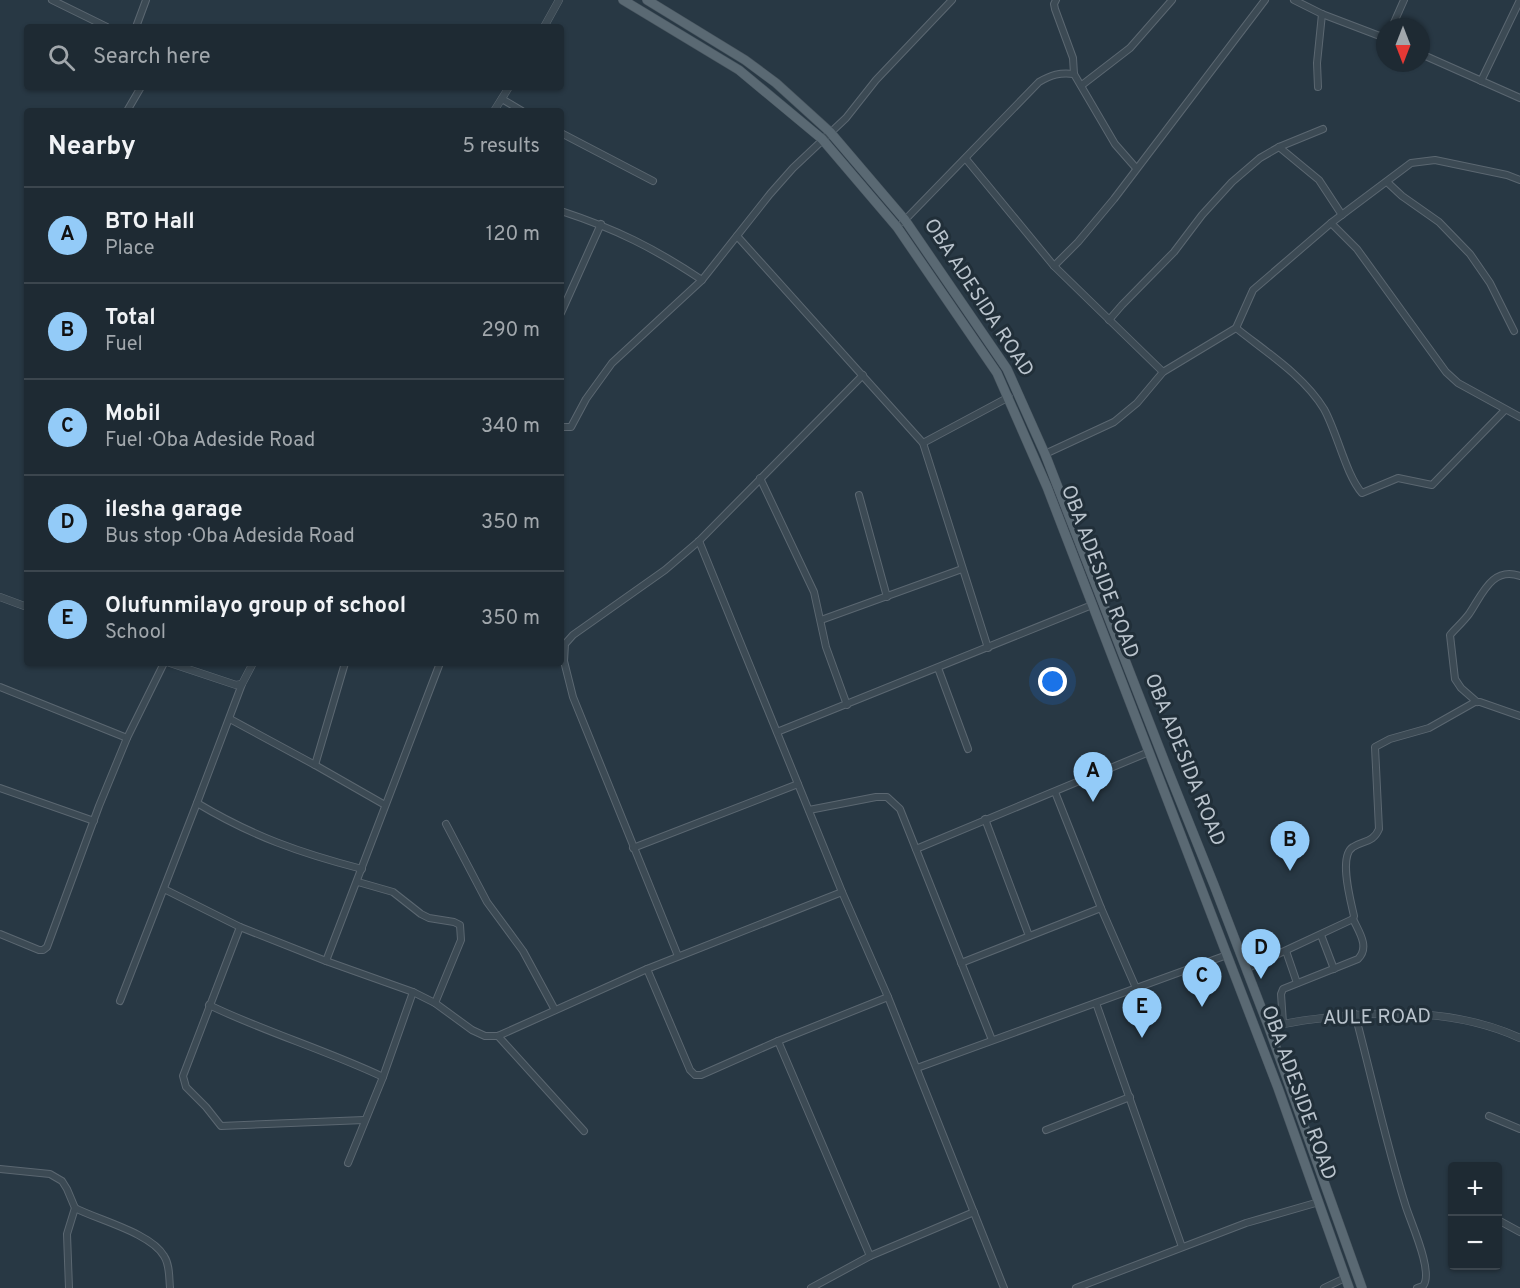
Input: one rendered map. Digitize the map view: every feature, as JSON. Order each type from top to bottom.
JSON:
[{"type":"main road","name":"OBA ADESIDE ROAD","points":[[623,0],[739,70],[822,139],[897,227],[985,354],[1009,397],[1047,487],[1227,955],[1347,1283]]},
{"type":"main road","name":"OBA ADESIDA ROAD","points":[[647,0],[745,60],[776,83],[830,132],[905,220],[1007,369],[1045,454],[1269,1028],[1362,1288]]},
{"type":"main road","points":[[1084,586],[1095,583]]},
{"type":"main road","points":[[1158,777],[1169,773]]},
{"type":"street","points":[[52,0],[101,24]]},
{"type":"street","points":[[137,24],[146,0]]},
{"type":"street","points":[[545,24],[559,0]]},
{"type":"street","points":[[564,427],[568,428],[573,424],[592,390],[612,363],[702,280],[770,194],[858,105],[881,74],[952,0]]},
{"type":"street","points":[[1056,0],[1055,9],[1073,58],[1074,74],[1111,137],[1136,168]]},
{"type":"street","points":[[1082,85],[1130,48],[1173,0]]},
{"type":"street","points":[[1054,266],[1094,224],[1265,0]]},
{"type":"street","points":[[1294,0],[1322,14],[1376,35]]},
{"type":"street","points":[[1396,18],[1404,0]]},
{"type":"street","points":[[1481,81],[1520,0]]},
{"type":"street","points":[[1318,87],[1317,63],[1322,14]]},
{"type":"street","points":[[1430,58],[1520,98]]},
{"type":"street","points":[[897,227],[1039,82],[1050,76],[1064,73],[1074,74]]},
{"type":"street","points":[[129,108],[139,90]]},
{"type":"street","points":[[496,108],[507,90]]},
{"type":"street","points":[[502,99],[517,108]]},
{"type":"street","points":[[1109,320],[1174,252],[1202,215],[1232,182],[1260,158],[1279,147],[1323,129]]},
{"type":"street","points":[[564,135],[653,181]]},
{"type":"street","points":[[1279,147],[1319,180],[1341,215]]},
{"type":"street","points":[[966,159],[1054,266],[1162,372]]},
{"type":"street","points":[[1045,454],[1114,422],[1137,403],[1162,372],[1236,328],[1252,290],[1341,215],[1411,163],[1435,160],[1518,179],[1520,170]]},
{"type":"street","points":[[1387,182],[1402,196],[1439,222],[1470,254],[1490,283],[1514,331]]},
{"type":"street","points":[[564,212],[601,224],[660,252],[702,280]]},
{"type":"street","points":[[564,306],[601,224]]},
{"type":"street","points":[[1331,224],[1357,249],[1446,372],[1458,383],[1520,417]]},
{"type":"street","points":[[737,236],[923,443],[988,648]]},
{"type":"street","points":[[1236,328],[1288,370],[1317,399],[1330,421],[1362,493],[1398,478],[1432,485],[1505,410]]},
{"type":"street","points":[[678,956],[573,697],[564,661],[565,644],[573,635],[664,570],[699,541],[863,375]]},
{"type":"street","points":[[923,443],[1009,397]]},
{"type":"street","points":[[760,478],[817,600],[826,647],[847,705]]},
{"type":"street","points":[[859,495],[887,597]]},
{"type":"street","points":[[699,541],[808,810],[888,997],[1004,1288]]},
{"type":"street","points":[[821,620],[962,570]]},
{"type":"street","points":[[1520,576],[1505,574],[1489,582],[1468,615],[1450,635],[1455,679],[1461,688],[1477,702],[1520,716]]},
{"type":"street","points":[[0,597],[24,606]]},
{"type":"street","points":[[777,732],[1092,605]]},
{"type":"street","points":[[0,934],[39,950],[47,946],[127,738],[163,666]]},
{"type":"street","points":[[179,666],[229,683],[242,684]]},
{"type":"street","points":[[120,1001],[242,684],[251,666]]},
{"type":"street","points":[[315,765],[344,666]]},
{"type":"street","points":[[326,961],[439,666]]},
{"type":"street","points":[[938,668],[968,749]]},
{"type":"street","points":[[0,687],[127,738]]},
{"type":"street","points":[[1283,1023],[1281,991],[1358,959],[1364,950],[1364,944],[1353,919],[1348,889],[1347,854],[1353,846],[1373,839],[1379,829],[1375,747],[1390,739],[1429,728],[1477,702]]},
{"type":"street","points":[[230,719],[385,805]]},
{"type":"street","points":[[916,849],[1149,752]]},
{"type":"street","points":[[633,848],[798,784]]},
{"type":"street","points":[[0,788],[94,821]]},
{"type":"street","points":[[1055,792],[1136,988]]},
{"type":"street","points":[[808,810],[876,796],[887,797],[900,809],[992,1040]]},
{"type":"street","points":[[197,803],[232,824],[262,838],[362,869]]},
{"type":"street","points":[[985,819],[1029,936]]},
{"type":"street","points":[[446,824],[487,902],[523,951],[555,1010]]},
{"type":"street","points":[[358,882],[393,892],[429,918],[460,925],[461,940],[435,1003]]},
{"type":"street","points":[[164,889],[240,927],[413,992],[435,1003],[472,1030],[485,1036],[498,1036],[678,956],[842,892]]},
{"type":"street","points":[[961,963],[1101,908]]},
{"type":"street","points":[[1246,969],[1353,919]]},
{"type":"street","points":[[240,927],[183,1076],[183,1083],[220,1126],[364,1120]]},
{"type":"street","points":[[1321,935],[1334,969]]},
{"type":"street","points":[[1286,951],[1298,983]]},
{"type":"street","points":[[916,1068],[1227,955]]},
{"type":"street","points":[[647,969],[690,1071],[695,1075],[701,1075],[888,997]]},
{"type":"street","points":[[348,1163],[413,992]]},
{"type":"street","points":[[1096,1003],[1182,1247]]},
{"type":"street","points":[[209,1005],[259,1028],[338,1057],[382,1077]]},
{"type":"street","points":[[1355,1014],[1406,1207],[1425,1264],[1426,1284],[1417,1288]]},
{"type":"street","name":"AULE ROAD","points":[[1269,1028],[1283,1023],[1355,1014],[1438,1015],[1474,1022],[1520,1038]]},
{"type":"street","points":[[498,1036],[584,1131]]},
{"type":"street","points":[[778,1041],[870,1257]]},
{"type":"street","points":[[1046,1130],[1130,1097]]},
{"type":"street","points":[[1489,1116],[1520,1129]]},
{"type":"street","points":[[0,1169],[37,1172],[57,1177],[67,1189],[75,1208],[67,1234],[69,1288]]},
{"type":"street","points":[[1076,1288],[1246,1223],[1319,1202]]},
{"type":"street","points":[[75,1208],[140,1236],[158,1249],[167,1264],[170,1288]]},
{"type":"street","points":[[811,1288],[870,1257],[974,1212]]},
{"type":"street","points":[[1502,1223],[1520,1233]]},
{"type":"street","points":[[1323,1288],[1347,1283]]},
{"type":"place","name":"BTO Hall","points":[[1093,802]]},
{"type":"place","name":"Total","points":[[1290,871]]},
{"type":"place","name":"ilesha garage","points":[[1261,979]]},
{"type":"place","name":"Mobil","points":[[1202,1007]]},
{"type":"place","name":"Olufunmilayo group of school","points":[[1142,1038]]}]
